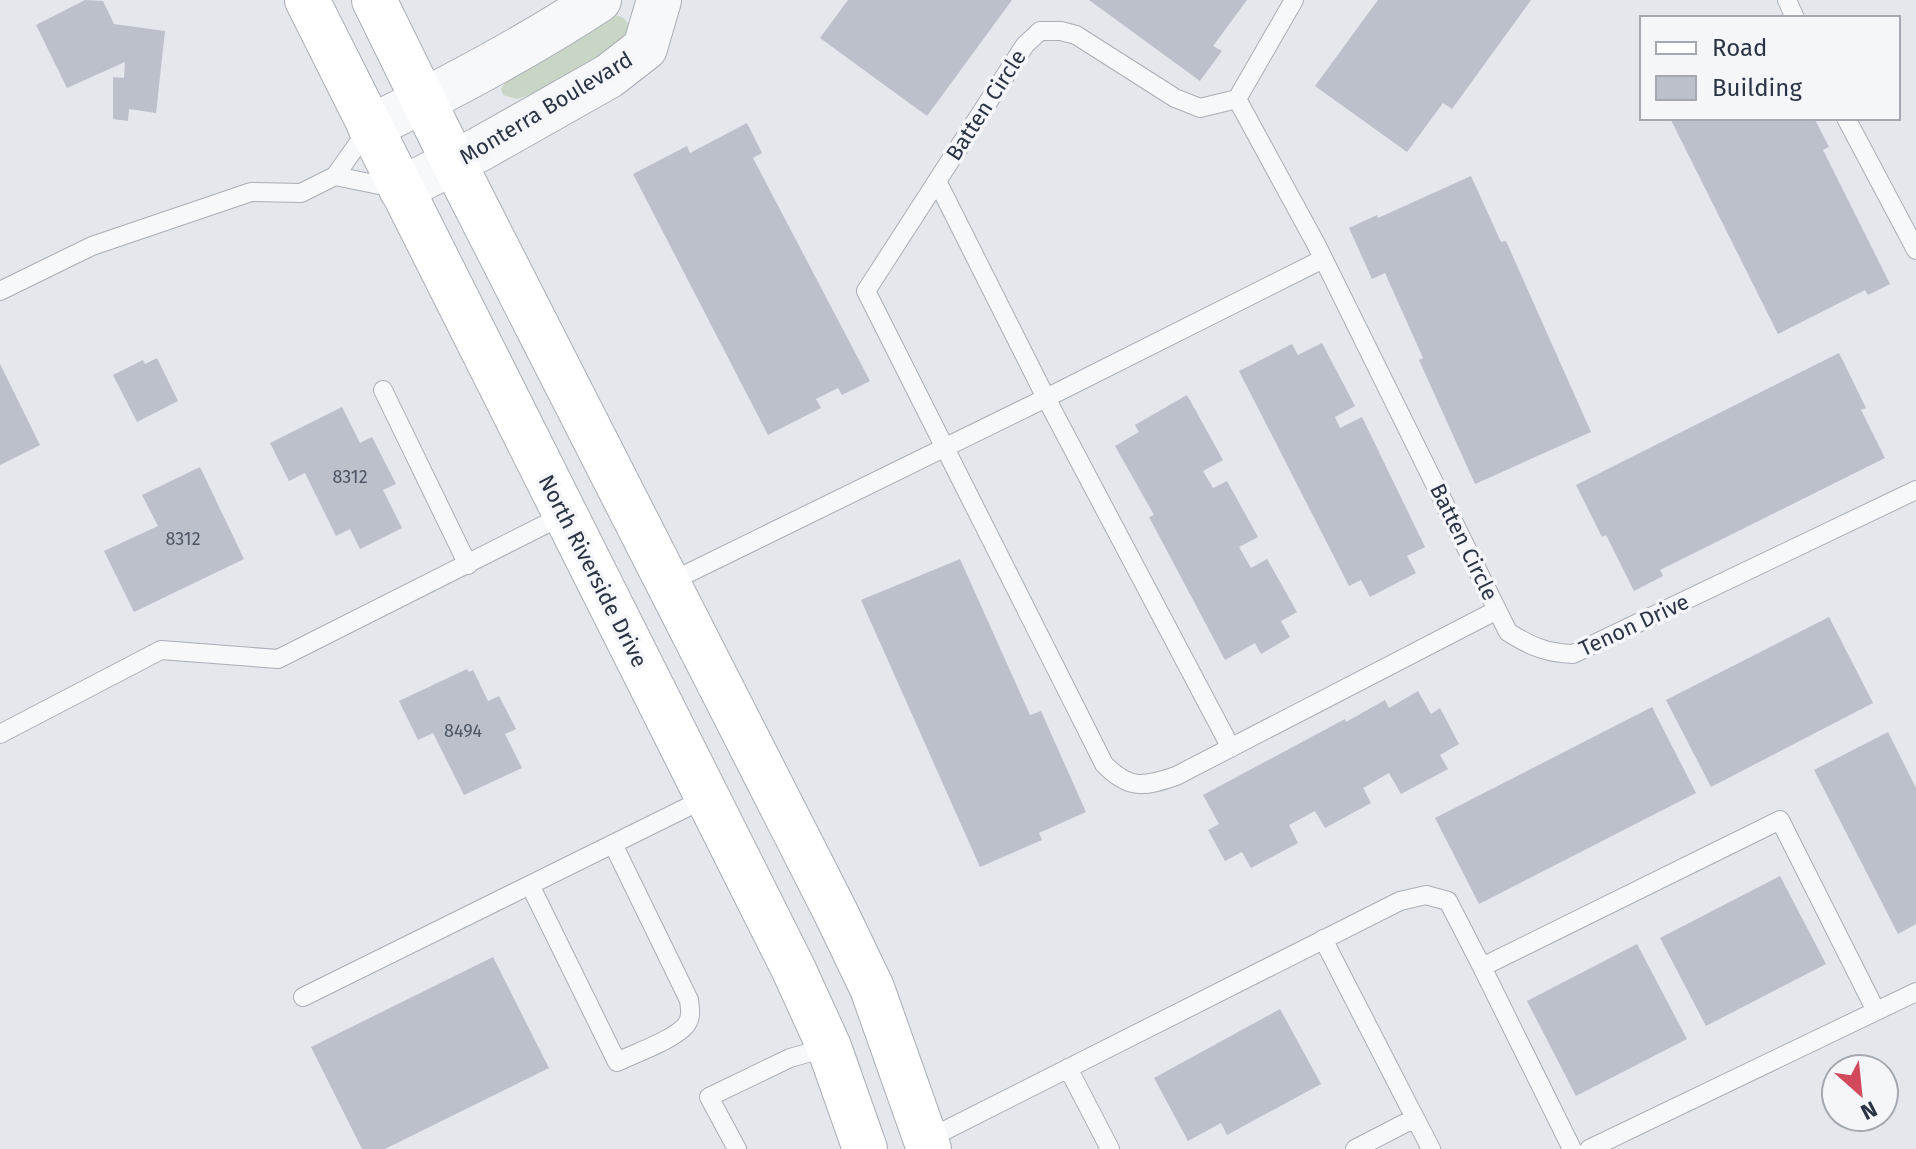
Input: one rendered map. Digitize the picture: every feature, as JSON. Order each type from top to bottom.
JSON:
[{"type":"main road","name":"North Riverside Drive","points":[[307,0],[708,797],[829,1047],[865,1149]]},
{"type":"main road","points":[[374,0],[872,988],[928,1144]]},
{"type":"street","points":[[370,127],[513,53],[599,0]]},
{"type":"street","name":"Monterra Boulevard","points":[[401,189],[454,163],[609,76],[645,48],[659,0]]},
{"type":"lane","points":[[1237,99],[1294,0]]},
{"type":"lane","name":"Batten Circle","points":[[1231,748],[1176,776],[1148,786],[1119,779],[1104,764],[866,291],[1025,45],[1040,31],[1076,35],[1175,98],[1200,108],[1237,99],[1323,259],[1497,610]]},
{"type":"lane","points":[[1847,120],[1916,250]]},
{"type":"lane","points":[[0,291],[107,241],[251,192],[301,193],[335,176],[370,127]]},
{"type":"lane","points":[[335,176],[401,189]]},
{"type":"lane","points":[[937,181],[1046,398],[1231,748],[1497,610]]},
{"type":"lane","points":[[668,583],[1323,259]]},
{"type":"lane","points":[[383,390],[468,565]]},
{"type":"lane","name":"Tenon Drive","points":[[1497,610],[1508,632],[1531,646],[1550,653],[1573,654],[1916,490]]},
{"type":"lane","points":[[0,734],[161,650],[278,659],[564,515]]},
{"type":"lane","points":[[303,997],[708,797]]},
{"type":"lane","points":[[1482,967],[1780,820],[1876,1011]]},
{"type":"lane","points":[[530,885],[617,1062],[674,1034],[687,1024],[691,1013],[689,1000],[613,844]]},
{"type":"lane","points":[[928,1144],[1068,1068],[1323,939],[1400,901],[1426,895],[1448,901],[1572,1149]]},
{"type":"lane","points":[[1323,939],[1431,1149]]},
{"type":"lane","points":[[1589,1149],[1916,992]]},
{"type":"lane","points":[[737,1149],[709,1097],[790,1058],[829,1047]]},
{"type":"lane","points":[[1068,1068],[1110,1149]]},
{"type":"lane","points":[[1357,1149],[1415,1118]]},
{"type":"green space","points":[[613,14],[624,18],[633,30],[621,44],[546,89],[517,99],[503,95],[501,89],[508,79]]},
{"type":"building","points":[[85,0],[103,1],[114,24],[165,31],[156,113],[129,109],[128,121],[113,119],[113,77],[124,78],[125,62],[67,88],[36,25]]},
{"type":"building","points":[[848,0],[1012,0],[927,116],[820,38]]},
{"type":"building","points":[[1089,0],[1247,0],[1213,46],[1222,51],[1200,81]]},
{"type":"building","points":[[1378,0],[1531,0],[1452,109],[1443,103],[1407,152],[1315,86]]},
{"type":"building","points":[[1671,120],[1815,120],[1829,147],[1823,150],[1890,284],[1868,295],[1865,290],[1778,334]]},
{"type":"building","points":[[747,123],[762,153],[753,158],[870,381],[842,395],[838,388],[816,399],[821,408],[768,435],[633,174],[687,146],[690,153]]},
{"type":"building","points":[[1471,176],[1501,242],[1506,241],[1591,432],[1475,484],[1419,360],[1423,358],[1385,273],[1372,279],[1349,228]]},
{"type":"building","points":[[1322,343],[1355,406],[1335,417],[1340,428],[1362,417],[1425,547],[1407,556],[1416,573],[1370,597],[1361,580],[1349,586],[1239,371],[1292,344],[1298,355]]},
{"type":"building","points":[[1839,353],[1866,408],[1861,410],[1885,458],[1660,570],[1663,576],[1634,591],[1576,485]]},
{"type":"building","points":[[157,358],[178,401],[137,422],[113,375],[143,360],[145,364]]},
{"type":"building","points":[[0,364],[40,445],[0,465]]},
{"type":"building","points":[[1187,395],[1223,460],[1203,471],[1213,488],[1227,481],[1258,537],[1239,547],[1251,568],[1267,559],[1297,612],[1281,621],[1290,637],[1261,654],[1255,643],[1225,660],[1149,517],[1154,515],[1115,446],[1139,432],[1135,425]]},
{"type":"building","points":[[342,407],[360,443],[372,437],[396,484],[383,490],[402,528],[360,549],[350,529],[336,536],[305,473],[289,481],[270,443]]},
{"type":"building","points":[[200,467],[244,559],[134,612],[104,551],[158,526],[142,495]]},
{"type":"building","points":[[960,559],[1030,715],[1041,711],[1086,812],[1039,833],[1042,840],[980,867],[861,600]]},
{"type":"building","points":[[1829,617],[1873,703],[1711,787],[1666,700]]},
{"type":"building","points":[[467,669],[469,672],[473,670],[488,701],[499,696],[516,729],[505,734],[522,768],[464,795],[433,733],[418,740],[399,701]]},
{"type":"building","points":[[1418,691],[1431,714],[1440,708],[1459,744],[1440,755],[1448,769],[1401,794],[1389,773],[1363,788],[1371,803],[1325,828],[1315,811],[1289,825],[1298,843],[1251,868],[1242,852],[1225,861],[1208,830],[1219,824],[1203,795],[1345,719],[1346,722],[1385,700],[1389,708]]},
{"type":"building","points":[[1652,707],[1696,793],[1479,904],[1435,818]]},
{"type":"building","points":[[1888,732],[1916,788],[1916,924],[1898,934],[1814,770]]},
{"type":"building","points":[[1780,876],[1826,964],[1706,1026],[1660,938]]},
{"type":"building","points":[[1637,944],[1687,1039],[1576,1096],[1527,1001]]},
{"type":"building","points":[[493,957],[549,1068],[385,1149],[362,1149],[311,1047]]},
{"type":"building","points":[[1280,1009],[1321,1084],[1227,1135],[1221,1123],[1188,1141],[1154,1078]]}]
